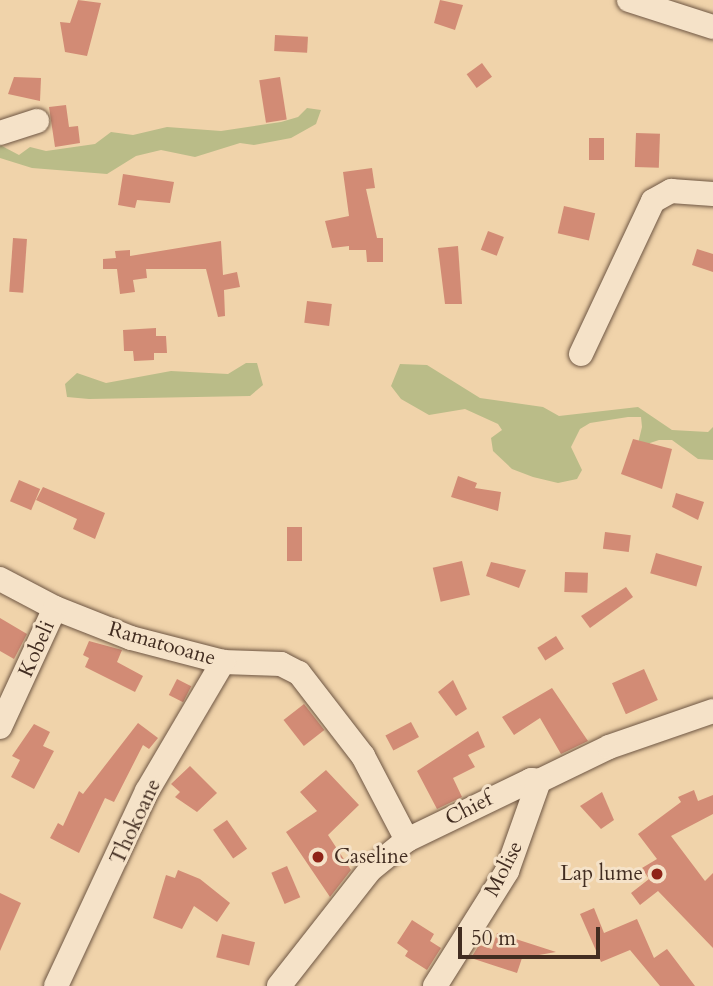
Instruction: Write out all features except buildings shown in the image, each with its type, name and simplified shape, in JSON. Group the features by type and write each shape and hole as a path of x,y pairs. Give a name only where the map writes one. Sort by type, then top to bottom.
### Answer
{"street":[{"path":"629,0 713,27"},
{"path":"0,133 37,121"},
{"path":"581,354 653,201 671,191 713,194"},
{"name":"Ramatooane","path":"0,579 55,608 131,638 223,662 281,664 299,673 363,756 407,841"},
{"name":"Kobeli","path":"0,727 55,608"},
{"name":"Thokoane","path":"56,986 147,791 223,662"},
{"name":"Chief","path":"279,986 370,870 407,841 504,792 539,781 609,747 713,711"},
{"name":"Molise","path":"435,986 507,871 539,781"}],"green space":[{"path":"307,108 321,110 316,124 291,138 254,145 240,143 195,157 161,150 136,156 107,174 32,168 0,158 0,145 19,155 30,147 46,151 95,144 111,132 133,135 167,127 221,131 281,122 298,117"},
{"path":"246,363 257,363 263,385 250,396 89,399 67,397 65,384 77,373 106,383 171,371 228,374"},
{"path":"400,364 427,365 480,398 543,407 559,416 638,407 672,430 708,432 713,427 713,460 698,459 672,440 659,440 650,443 646,461 634,460 642,427 641,417 628,417 590,423 580,429 571,447 582,470 577,479 558,483 533,477 512,469 493,451 491,438 502,430 498,424 465,409 429,415 401,399 391,386"}],"place":[{"name":"Caseline","path":"318,857"},
{"name":"Lap lume","path":"657,874"}]}
